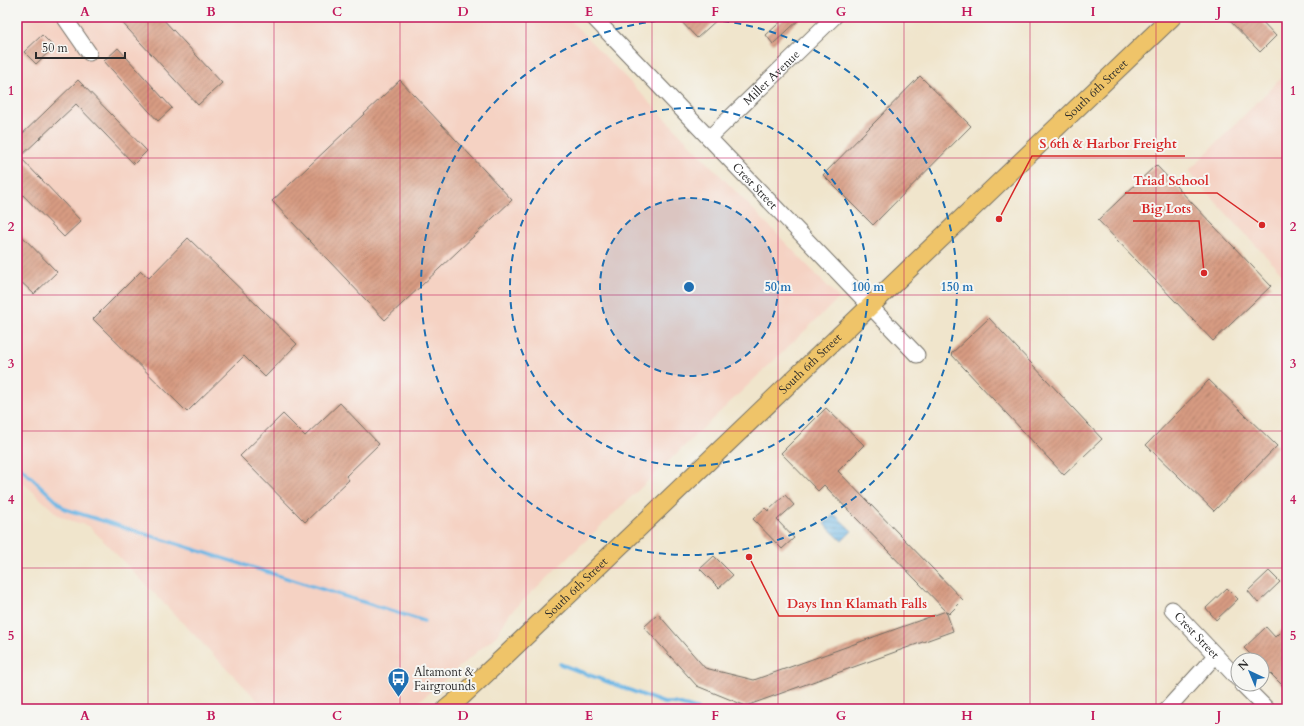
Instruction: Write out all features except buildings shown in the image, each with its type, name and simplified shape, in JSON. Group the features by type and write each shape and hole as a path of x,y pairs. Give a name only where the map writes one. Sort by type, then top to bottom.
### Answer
{"main road":[{"name":"South 6th Street","path":"446,709 511,650 1172,17"}],"street":[{"path":"64,17 89,53"},
{"name":"Crest Street","path":"593,17 917,355"},
{"name":"Miller Avenue","path":"709,138 834,17"},
{"name":"Crest Street","path":"1172,610 1230,672"},
{"path":"1167,709 1215,656"},
{"path":"1250,692 1267,709"}],"shaded area":[{"path":"17,17 567,17 839,298 510,613 497,635 410,709 266,709 89,526 58,515 17,477 17,452 19,450 17,448 17,136 28,125 17,114"},
{"path":"1287,72 1287,279 1188,172"}],"water":[{"path":"834,514 852,531 842,541 824,524"}],"waterway":[{"path":"17,464 65,509 424,621"},
{"path":"560,664 664,703 674,703 697,709"}],"place":[{"name":"S 6th & Harbor Freight","path":"999,219"},
{"name":"Triad School","path":"1262,225"},
{"name":"Big Lots","path":"1204,273"},
{"name":"Days Inn Klamath Falls","path":"749,557"},
{"name":"Altamont & Fairgrounds","path":"399,698"}]}
